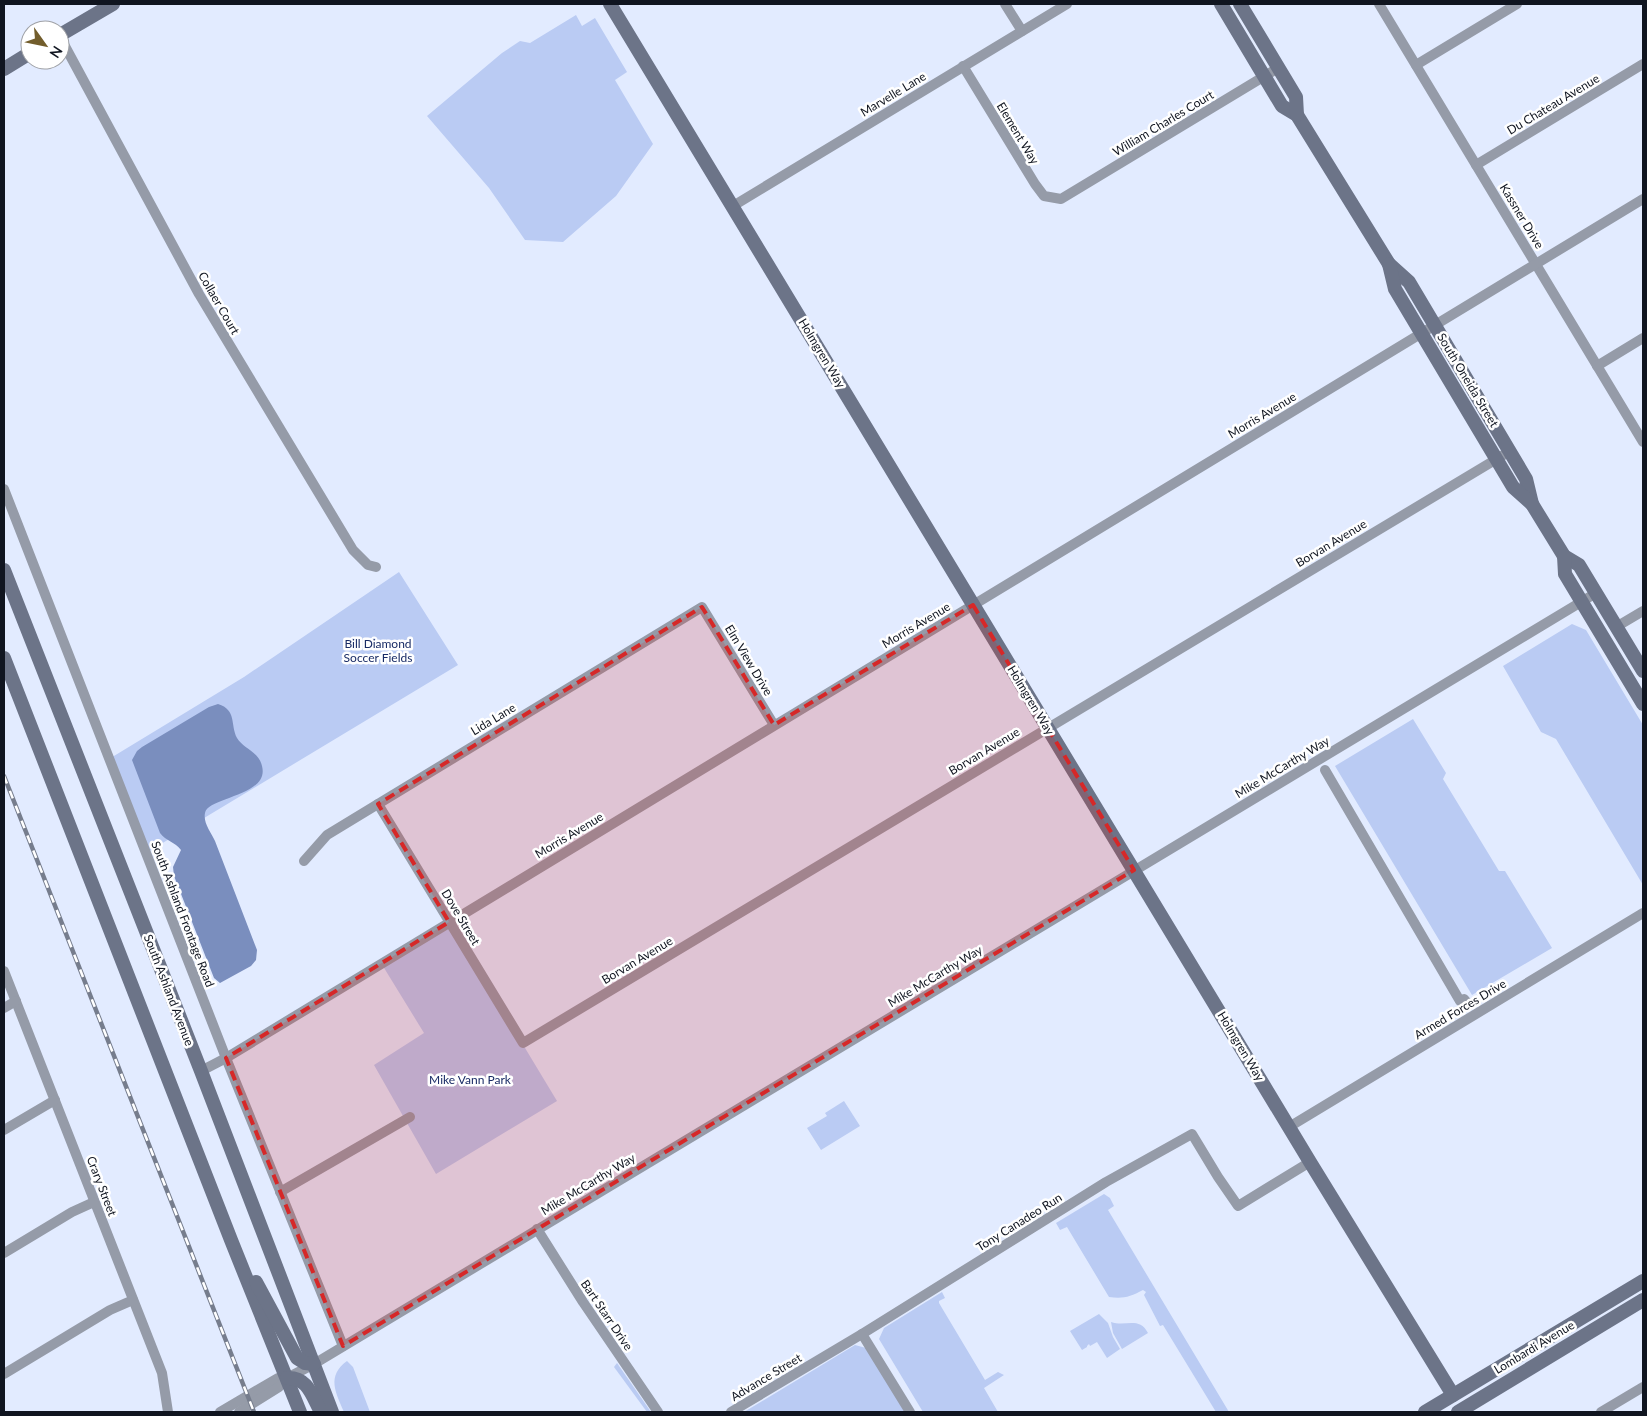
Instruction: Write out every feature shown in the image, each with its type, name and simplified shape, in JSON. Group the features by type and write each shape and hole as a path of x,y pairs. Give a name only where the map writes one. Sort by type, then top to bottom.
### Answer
{"street":[{"path":"70,30 113,4"},
{"name":"Holmgren Way","path":"610,4 1310,1162 1453,1395"},
{"path":"1005,4 1022,31"},
{"name":"Marvelle Lane","path":"733,206 1067,4"},
{"name":"South Oneida Street","path":"1221,4 1282,106 1297,115 1389,264 1396,289 1513,488 1532,504"},
{"name":"South Oneida Street","path":"1240,4 1296,97 1297,115"},
{"name":"Kassner Drive","path":"1378,4 1643,442"},
{"path":"1416,65 1517,4"},
{"name":"Collaer Court","path":"70,55 199,294 353,550 368,564 376,567"},
{"path":"4,69 20,59"},
{"name":"Du Chateau Avenue","path":"1476,165 1643,64"},
{"name":"Element Way","path":"963,66 1035,184 1044,196 1062,199"},
{"name":"William Charles Court","path":"1062,199 1278,68"},
{"name":"Morris Avenue","path":"201,1071 226,1058 1643,200"},
{"name":"South Oneida Street","path":"1389,264 1409,282 1526,479 1532,504 1564,556 1579,565 1643,671"},
{"path":"1597,366 1643,338"},
{"name":"Borvan Avenue","path":"523,1043 1510,451"},
{"name":"South Ashland Frontage Road","path":"4,489 226,1058 343,1346"},
{"name":"South Oneida Street","path":"1564,556 1565,574 1643,704"},
{"name":"South Ashland Avenue","path":"4,570 201,1071 332,1412"},
{"name":"Mike McCarthy Way","path":"287,1378 314,1364 1596,593"},
{"name":"Elm View Drive","path":"702,607 774,725"},
{"name":"Lida Lane","path":"304,861 327,835 702,607"},
{"path":"1616,627 1643,611"},
{"path":"4,658 300,1412"},
{"path":"1325,770 1460,1000 1464,1000 1469,1005"},
{"name":"Dove Street","path":"378,804 523,1043"},
{"name":"Armed Forces Drive","path":"1289,1127 1643,913"},
{"name":"Crary Street","path":"4,971 162,1373 168,1412"},
{"path":"4,1008 16,1001"},
{"path":"4,1130 54,1100"},
{"path":"280,1192 410,1118"},
{"name":"Tony Canadeo Run","path":"813,1363 1106,1182 1192,1134 1238,1206 1310,1162"},
{"path":"4,1253 72,1212 94,1202"},
{"name":"Bart Starr Drive","path":"537,1230 583,1302 658,1412"},
{"path":"231,1240 298,1358 306,1363 314,1364"},
{"name":"Lombardi Avenue","path":"1425,1412 1643,1281"},
{"path":"4,1374 110,1310 133,1300"},
{"name":"Lombardi Avenue","path":"1461,1411 1643,1300"},
{"path":"862,1334 910,1412"},
{"name":"Advance Street","path":"731,1412 813,1363"},
{"path":"220,1412 278,1378 301,1380 321,1412"},
{"path":"239,1412 279,1387 287,1378"},
{"path":"1601,1412 1643,1387"},
{"path":"1453,1395 1461,1411"}],"highlighted area":[{"path":"973,605 1134,870 343,1346 226,1058 449,922 378,804 702,607 774,725"}],"green space":[{"path":"576,15 582,26 595,18 627,72 615,80 653,144 616,196 563,242 525,240 489,188 427,116 502,53 520,41 530,43"},
{"name":"Bill Diamond Soccer Fields","path":"399,572 458,665 146,853 109,759 244,677"},
{"path":"1572,624 1586,630 1643,725 1643,885 1556,739 1541,732 1503,666"},
{"path":"1413,719 1446,773 1443,779 1499,871 1505,871 1552,948 1472,995 1335,766"},
{"name":"Mike Vann Park","path":"449,922 557,1101 436,1174 374,1065 424,1033 381,963"},
{"path":"844,1101 860,1126 821,1150 807,1128 827,1116 825,1113"},
{"path":"1104,1194 1110,1198 1114,1206 1108,1210 1229,1412 1216,1412 1163,1325 1160,1326 1144,1295 1146,1292 1143,1290 1126,1297 1109,1297 1067,1227 1060,1230 1056,1223"},
{"path":"942,1292 945,1298 939,1301 939,1303 985,1380 998,1372 1004,1375 984,1388 998,1412 923,1412 879,1339 884,1328"},
{"path":"1099,1314 1108,1323 1120,1349 1107,1358 1097,1342 1090,1346 1089,1344 1082,1350 1070,1331"},
{"path":"1111,1322 1136,1323 1141,1325 1148,1333 1122,1349 1113,1333"},
{"path":"855,1345 866,1348 905,1412 744,1412"},
{"path":"347,1361 353,1367 370,1412 344,1412 336,1391 335,1379 341,1367"},
{"path":"617,1363 651,1412 647,1412 614,1367"}],"shaded area":[{"path":"218,704 231,714 237,738 258,757 262,766 262,776 257,784 238,795 216,803 205,813 206,824 215,841 257,950 256,960 251,966 220,983 214,978 174,876 173,867 181,850 160,833 132,760 137,751 142,747 209,707"}],"railway":[{"path":"4,776 254,1412"}]}
